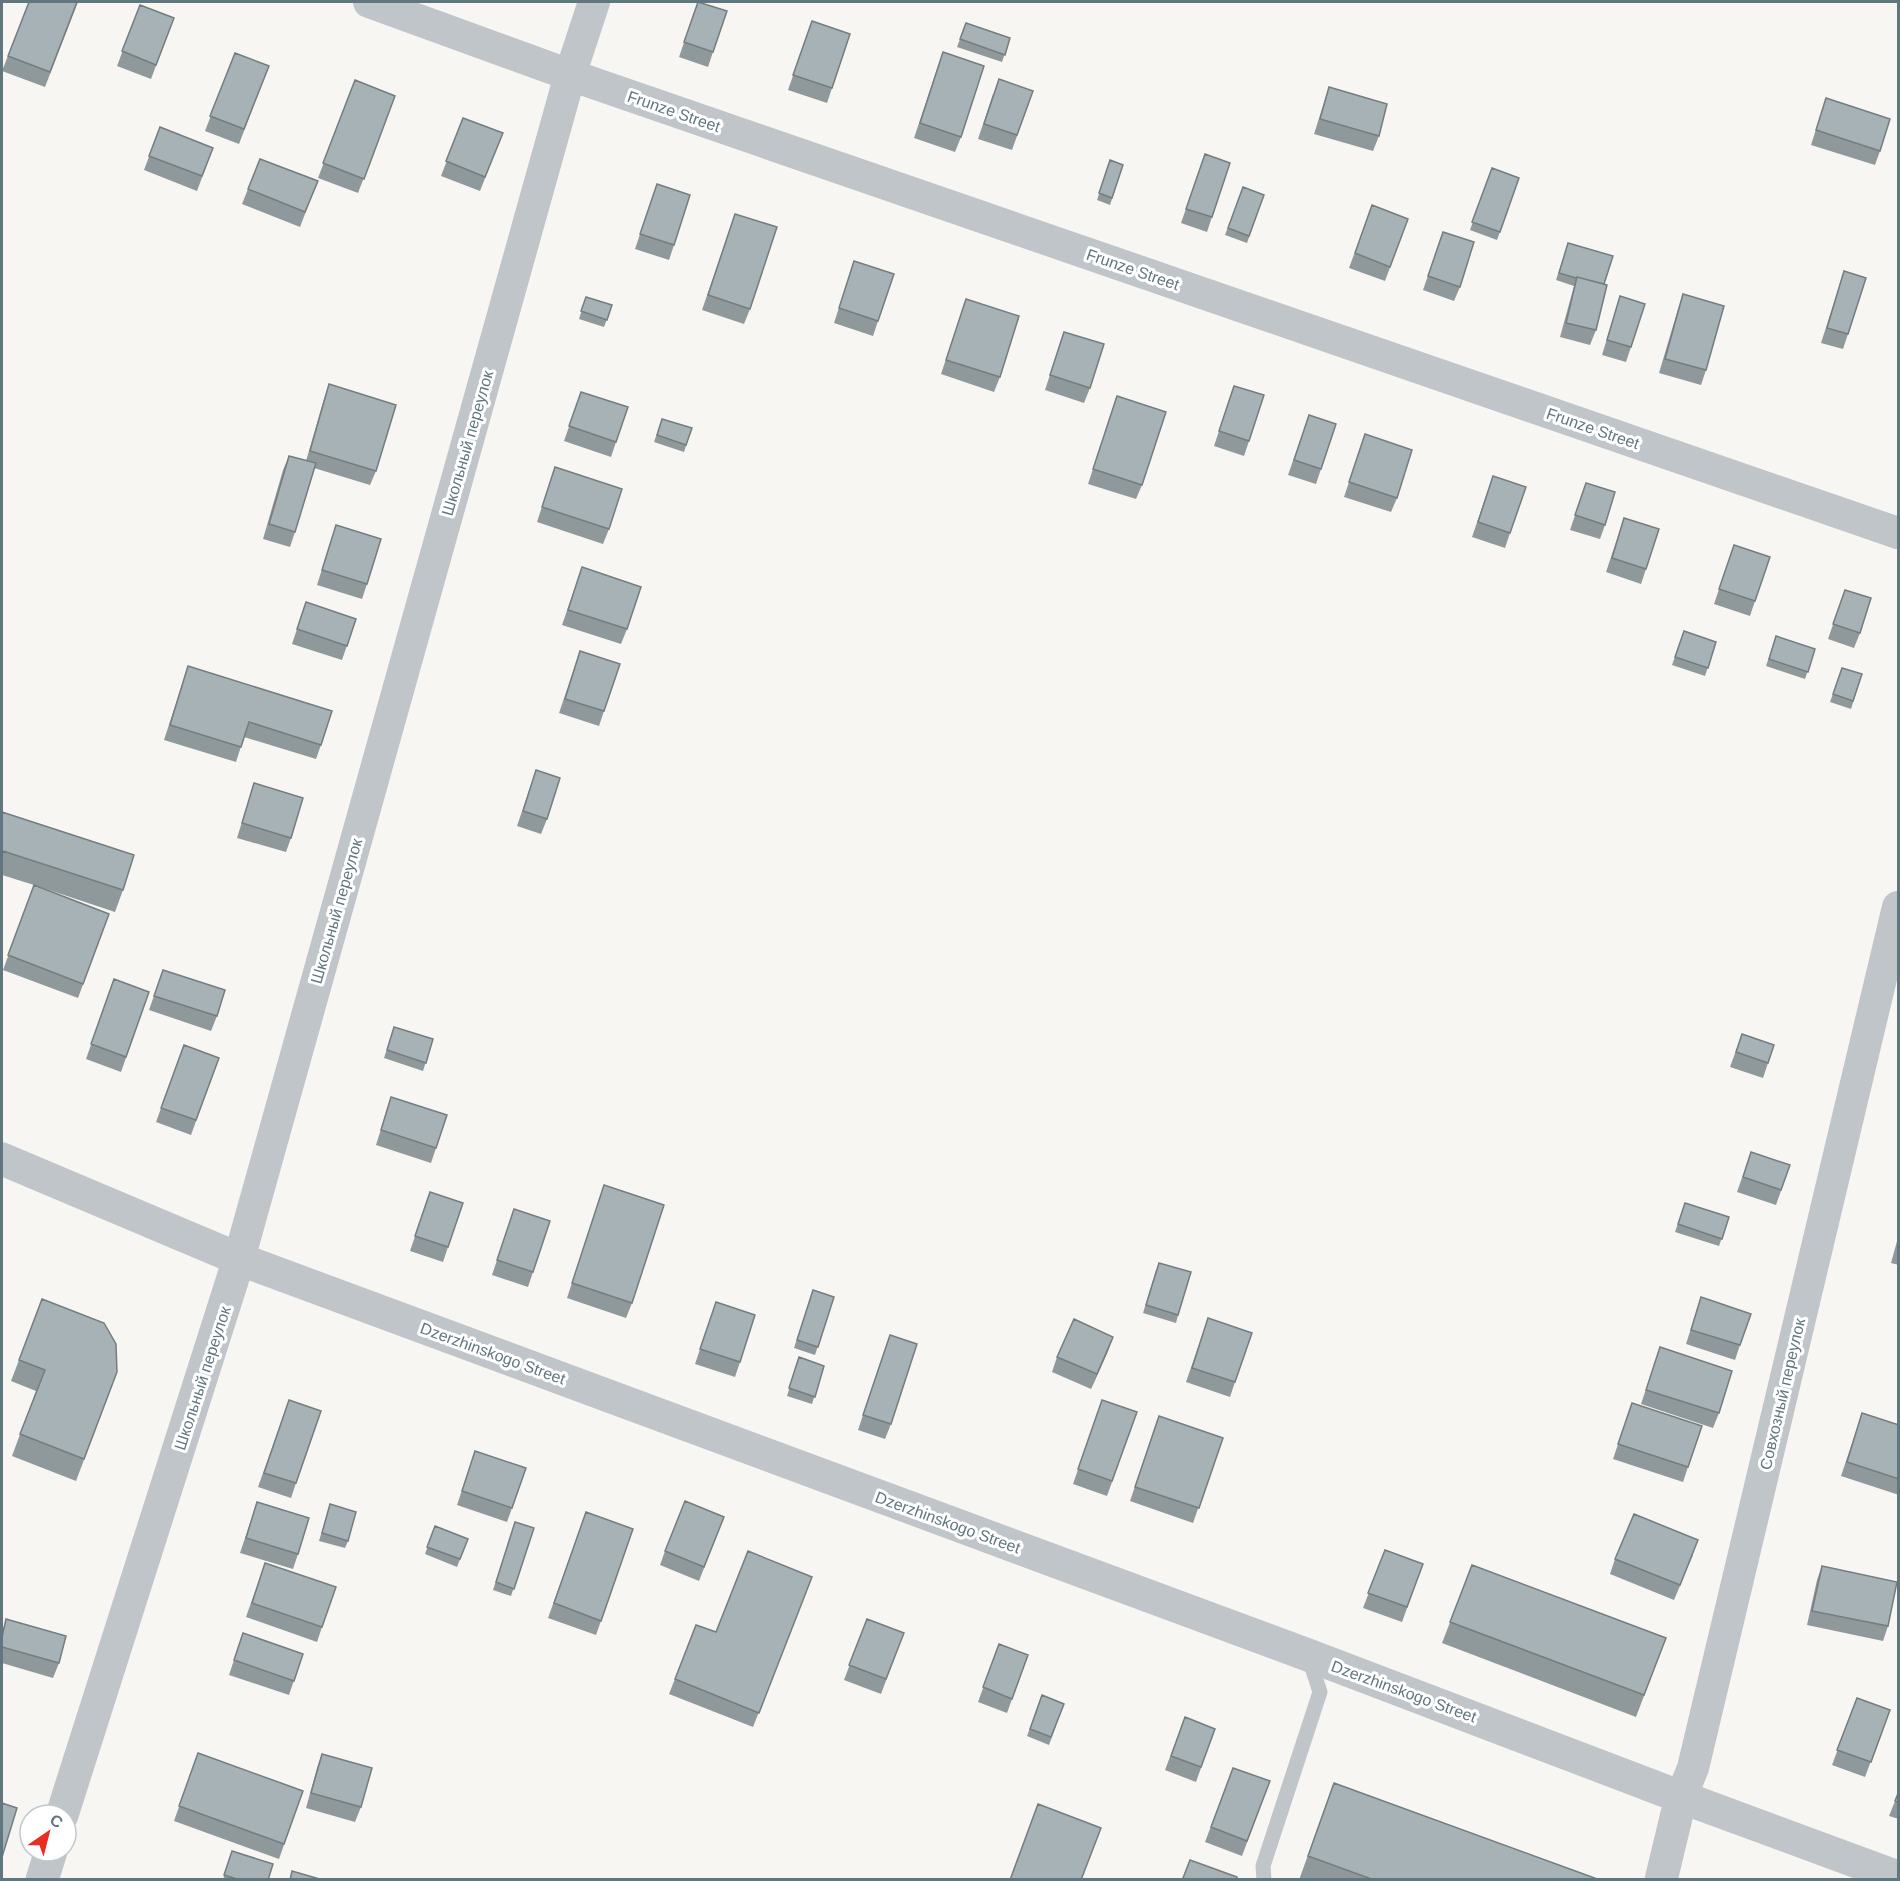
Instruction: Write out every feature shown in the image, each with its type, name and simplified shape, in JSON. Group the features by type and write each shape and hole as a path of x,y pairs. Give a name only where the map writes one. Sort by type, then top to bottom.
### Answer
{"street":[{"name":"Frunze Street","path":"369,2 570,75 1899,533"},
{"name":"Школьный переулок","path":"66,1803 239,1259 570,75 594,2"},
{"name":"Совхозный переулок","path":"1661,1880 1681,1797 1696,1756 1899,907"},
{"name":"Dzerzhinskogo Street","path":"2,1158 239,1259 1308,1655 1899,1877"},
{"path":"42,1880 47,1863"}],"lane":[{"path":"1264,1880 1263,1866 1320,1692 1308,1655"}],"building":[{"path":"29,2 77,2 50,72 8,56"},
{"path":"698,2 727,11 713,52 684,42"},
{"path":"140,5 174,18 156,65 122,51"},
{"path":"812,21 850,34 832,88 793,75"},
{"path":"966,23 1010,38 1005,55 960,39"},
{"path":"943,52 984,66 961,137 920,123"},
{"path":"235,53 269,66 244,129 210,116"},
{"path":"999,79 1033,91 1017,135 984,124"},
{"path":"355,80 395,96 364,179 323,163"},
{"path":"1329,87 1387,104 1379,136 1320,119"},
{"path":"1826,98 1890,119 1880,151 1816,130"},
{"path":"463,118 503,133 485,177 446,161"},
{"path":"160,127 213,148 202,176 149,156"},
{"path":"1205,154 1230,163 1212,217 1186,209"},
{"path":"260,159 318,181 305,212 248,189"},
{"path":"1110,160 1123,165 1112,198 1099,193"},
{"path":"1492,168 1519,178 1500,232 1472,222"},
{"path":"657,184 690,195 674,245 640,234"},
{"path":"1243,187 1264,195 1249,236 1228,228"},
{"path":"1372,205 1408,219 1390,267 1355,253"},
{"path":"735,214 777,227 750,309 708,295"},
{"path":"1443,232 1474,242 1460,287 1428,276"},
{"path":"1568,243 1613,256 1604,284 1559,273"},
{"path":"854,261 894,274 878,321 839,308"},
{"path":"1844,271 1866,278 1848,334 1827,328"},
{"path":"1577,277 1607,285 1596,330 1566,323"},
{"path":"1683,294 1724,306 1706,370 1665,359"},
{"path":"1620,296 1645,304 1631,347 1607,340"},
{"path":"586,297 612,305 607,320 581,311"},
{"path":"966,299 1019,316 1000,377 946,360"},
{"path":"1064,332 1104,344 1090,388 1050,375"},
{"path":"329,384 396,405 376,471 310,451"},
{"path":"1234,386 1264,395 1249,441 1219,431"},
{"path":"581,392 628,407 616,442 569,426"},
{"path":"1117,396 1166,412 1142,485 1093,469"},
{"path":"1309,415 1336,424 1321,469 1294,460"},
{"path":"662,419 692,428 686,445 657,435"},
{"path":"1365,434 1412,450 1397,498 1349,482"},
{"path":"289,456 316,463 295,532 269,524"},
{"path":"555,467 622,489 609,529 542,507"},
{"path":"1493,476 1526,487 1510,533 1478,522"},
{"path":"1586,483 1615,492 1605,525 1575,515"},
{"path":"1624,518 1659,529 1646,569 1612,558"},
{"path":"336,525 381,539 367,584 322,570"},
{"path":"1734,545 1770,557 1755,601 1719,589"},
{"path":"582,567 641,587 627,629 568,610"},
{"path":"1845,590 1871,598 1860,633 1833,624"},
{"path":"306,602 356,619 347,646 297,629"},
{"path":"1684,631 1716,642 1708,668 1675,657"},
{"path":"1776,636 1815,649 1808,672 1769,659"},
{"path":"580,651 620,664 604,711 565,699"},
{"path":"188,666 332,711 321,745 249,722 241,747 170,725"},
{"path":"1842,668 1862,674 1853,701 1833,694"},
{"path":"536,770 560,778 547,819 523,811"},
{"path":"254,783 303,798 291,838 242,823"},
{"path":"2,812 134,855 123,890 3,851 2,857"},
{"path":"34,885 109,914 83,984 8,955"},
{"path":"163,970 225,990 217,1016 154,996"},
{"path":"114,979 149,992 126,1057 91,1044"},
{"path":"394,1027 433,1039 426,1063 387,1050"},
{"path":"1742,1034 1774,1045 1768,1063 1736,1052"},
{"path":"184,1045 219,1058 196,1120 161,1108"},
{"path":"391,1097 447,1115 436,1148 381,1130"},
{"path":"1751,1152 1790,1165 1781,1190 1743,1177"},
{"path":"604,1185 664,1205 632,1303 572,1283"},
{"path":"430,1192 463,1203 448,1247 415,1236"},
{"path":"1685,1203 1729,1217 1722,1239 1678,1224"},
{"path":"514,1209 550,1221 533,1272 497,1260"},
{"path":"1159,1263 1191,1272 1178,1315 1146,1305"},
{"path":"813,1290 834,1297 818,1347 797,1340"},
{"path":"1701,1297 1751,1314 1740,1345 1691,1330"},
{"path":"42,1299 104,1323 116,1344 117,1372 84,1459 20,1434 45,1370 19,1360"},
{"path":"716,1302 755,1315 740,1362 700,1349"},
{"path":"1208,1318 1252,1333 1235,1382 1192,1368"},
{"path":"1074,1319 1113,1337 1097,1374 1057,1357"},
{"path":"890,1335 917,1344 891,1424 863,1415"},
{"path":"1660,1347 1732,1371 1719,1413 1646,1390"},
{"path":"799,1357 824,1366 815,1397 789,1388"},
{"path":"289,1400 321,1411 296,1483 264,1473"},
{"path":"1102,1400 1137,1412 1112,1481 1078,1469"},
{"path":"1632,1403 1702,1426 1688,1467 1618,1444"},
{"path":"1862,1413 1899,1425 1899,1479 1847,1462"},
{"path":"1159,1416 1223,1438 1199,1508 1135,1487"},
{"path":"475,1451 526,1468 512,1508 462,1491"},
{"path":"685,1501 724,1517 704,1567 665,1551"},
{"path":"257,1502 309,1518 298,1554 246,1538"},
{"path":"330,1504 356,1512 348,1541 322,1533"},
{"path":"586,1512 633,1529 601,1621 554,1603"},
{"path":"1634,1514 1698,1540 1680,1585 1615,1559"},
{"path":"515,1522 534,1528 514,1589 496,1582"},
{"path":"435,1526 468,1539 460,1559 427,1547"},
{"path":"1385,1550 1423,1564 1407,1607 1368,1593"},
{"path":"748,1551 812,1577 759,1713 675,1679 696,1625 716,1632"},
{"path":"265,1563 336,1587 322,1627 252,1603"},
{"path":"1472,1565 1666,1638 1644,1695 1450,1622"},
{"path":"1822,1566 1897,1582 1888,1626 1812,1611"},
{"path":"6,1619 66,1636 59,1663 2,1647"},
{"path":"867,1619 904,1633 886,1679 849,1665"},
{"path":"243,1633 303,1654 294,1681 234,1660"},
{"path":"999,1644 1028,1655 1012,1699 983,1687"},
{"path":"1042,1695 1064,1704 1051,1737 1030,1729"},
{"path":"1857,1698 1890,1710 1871,1762 1837,1750"},
{"path":"1185,1717 1215,1729 1201,1767 1171,1756"},
{"path":"198,1753 303,1791 284,1844 179,1806"},
{"path":"322,1754 372,1768 361,1807 311,1793"},
{"path":"1233,1768 1270,1781 1247,1841 1211,1827"},
{"path":"1334,1783 1600,1880 1374,1880 1308,1856"},
{"path":"1899,1791 1899,1803 1895,1801"},
{"path":"2,1803 17,1808 2,1857"},
{"path":"1038,1804 1101,1828 1081,1880 1010,1880"},
{"path":"232,1851 273,1864 268,1880 240,1880 224,1875"},
{"path":"1190,1860 1237,1877 1236,1880 1183,1878"},
{"path":"292,1871 323,1880 290,1880"}]}
